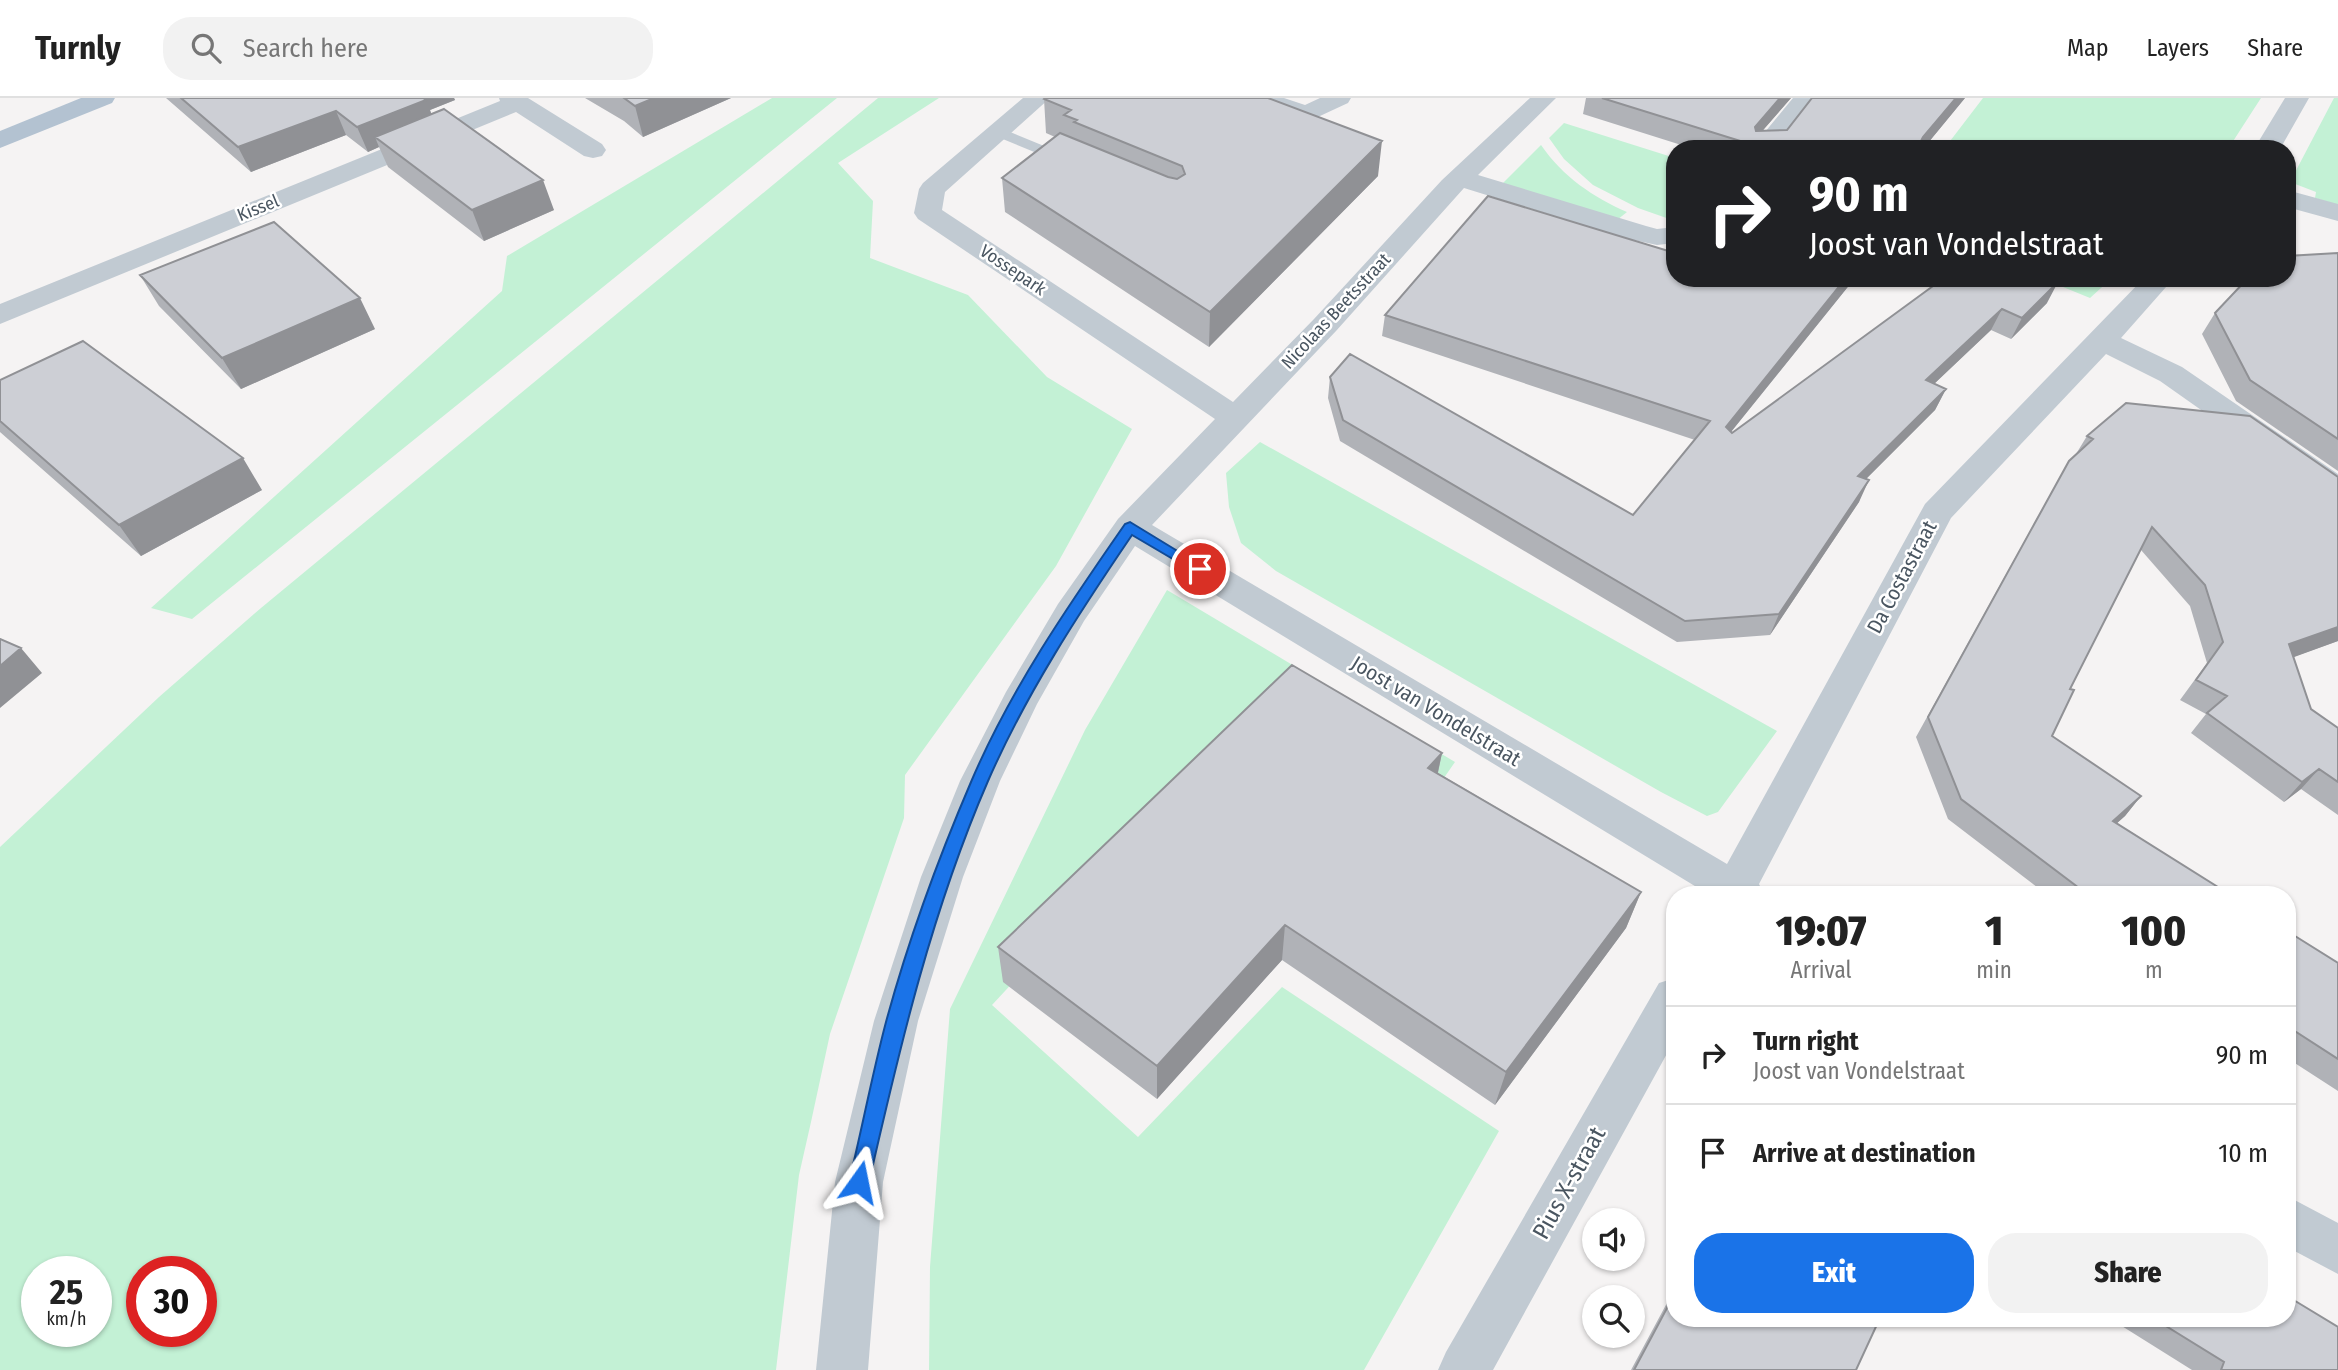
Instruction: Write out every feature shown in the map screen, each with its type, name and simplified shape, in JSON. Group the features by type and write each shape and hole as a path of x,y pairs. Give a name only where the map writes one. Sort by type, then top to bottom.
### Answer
{"main road":[{"path":"0,117 47,98"},
{"path":"0,139 103,98"}],"street":[{"name":"Vossepark","path":"1038,98 932,188 928,213 1235,418"},
{"path":"1260,98 1307,114 1339,98"},
{"name":"Nicolaas Beetsstraat","path":"842,1370 859,1182 896,1021 942,877 979,781 1019,702 1071,613 1130,527 1325,325 1459,178 1544,98"},
{"path":"1771,140 1807,98"},
{"path":"2272,140 2297,98"},
{"name":"Kissel","path":"0,315 514,100 593,150"},
{"path":"1459,178 1639,233 1666,236"},
{"path":"2296,201 2338,213"},
{"name":"Da Costastraat","path":"1741,886 1937,512 2152,287"},
{"path":"2102,341 2171,374 2338,490"},
{"name":"Joost van Vondelstraat","path":"1130,527 1725,886"},
{"name":"Pius X-straat","path":"1464,1370 1666,1012"},
{"path":"2296,1225 2338,1250"}],"lane":[{"path":"998,132 1086,169"}],"green space":[{"path":"772,98 837,98 192,619 151,608 502,291 507,256"},
{"path":"878,98 939,98 838,163 873,201 870,258 968,295 1047,377 1132,429 1056,566 905,775 904,818 830,1034 799,1175 776,1370 0,1370 0,847 159,697 261,608"},
{"path":"1983,98 2261,98 2234,140 1951,140"},
{"path":"2334,98 2338,98 2338,205 2315,198 2316,192 2296,184 2296,171"},
{"path":"1564,123 1666,155 1666,218 1638,208 1593,185 1564,159 1549,138"},
{"path":"1541,145 1559,167 1580,185 1627,212 1617,220 1500,186"},
{"path":"2063,287 2102,287 2090,298"},
{"path":"1260,442 1777,731 1718,812 1707,816 1661,792 1276,571 1241,543 1229,507 1226,473"},
{"path":"1167,590 1455,762 1439,785 1273,703 992,1005 1138,1137 1282,987 1499,1131 1364,1370 929,1370 930,1267 950,1009 1085,730"}],"building":[{"path":"181,98 426,100 357,127 336,111 238,147"},
{"path":"624,98 654,98 635,106"},
{"path":"1045,98 1268,98 1382,141 1210,312 1002,178 1060,133 1168,177 1177,179 1185,174 1182,166 1074,122 1077,120 1064,115 1071,110"},
{"path":"1602,98 1780,98 1755,127 1756,131 1787,130 1812,98 1956,98 1922,140 1737,140"},
{"path":"444,109 543,180 472,210 375,137"},
{"path":"1488,196 1666,250 1666,287 1839,287 1726,427 1732,433 1932,287 2053,287 2022,318 2002,309 1926,380 1946,389 1858,476 1869,480 1779,614 1685,621 1343,420 1330,377 1350,354 1633,515 1710,421 1385,315"},
{"path":"274,222 360,298 222,358 140,275"},
{"path":"2338,253 2338,439 2250,380 2215,313 2240,287 2296,287 2296,255"},
{"path":"83,341 243,458 119,525 0,421 0,380"},
{"path":"2126,403 2250,416 2338,477 2338,627 2289,644 2311,709 2338,728 2338,782 2319,769 2302,782 2207,713 2227,696 2196,680 2223,642 2205,585 2152,527 2070,689 2074,690 2052,736 2141,796 2113,821 2216,886 2076,886 1961,799 1928,717 2069,461 2093,439 2087,436"},
{"path":"0,639 21,648 0,666"},
{"path":"1292,665 1442,753 1428,768 1641,892 1506,1072 1285,925 1157,1066 998,947"},
{"path":"2296,937 2338,963 2338,1059 2296,1032"},
{"path":"2296,1301 2338,1327 2338,1370 2221,1370 2224,1362 2168,1327 2296,1327"},
{"path":"1666,1310 1666,1327 1876,1327 1856,1370 1634,1370"}],"route":[{"path":"859,1182 896,1021 942,877 979,781 1019,702 1071,613 1130,527 1200,569"}]}
